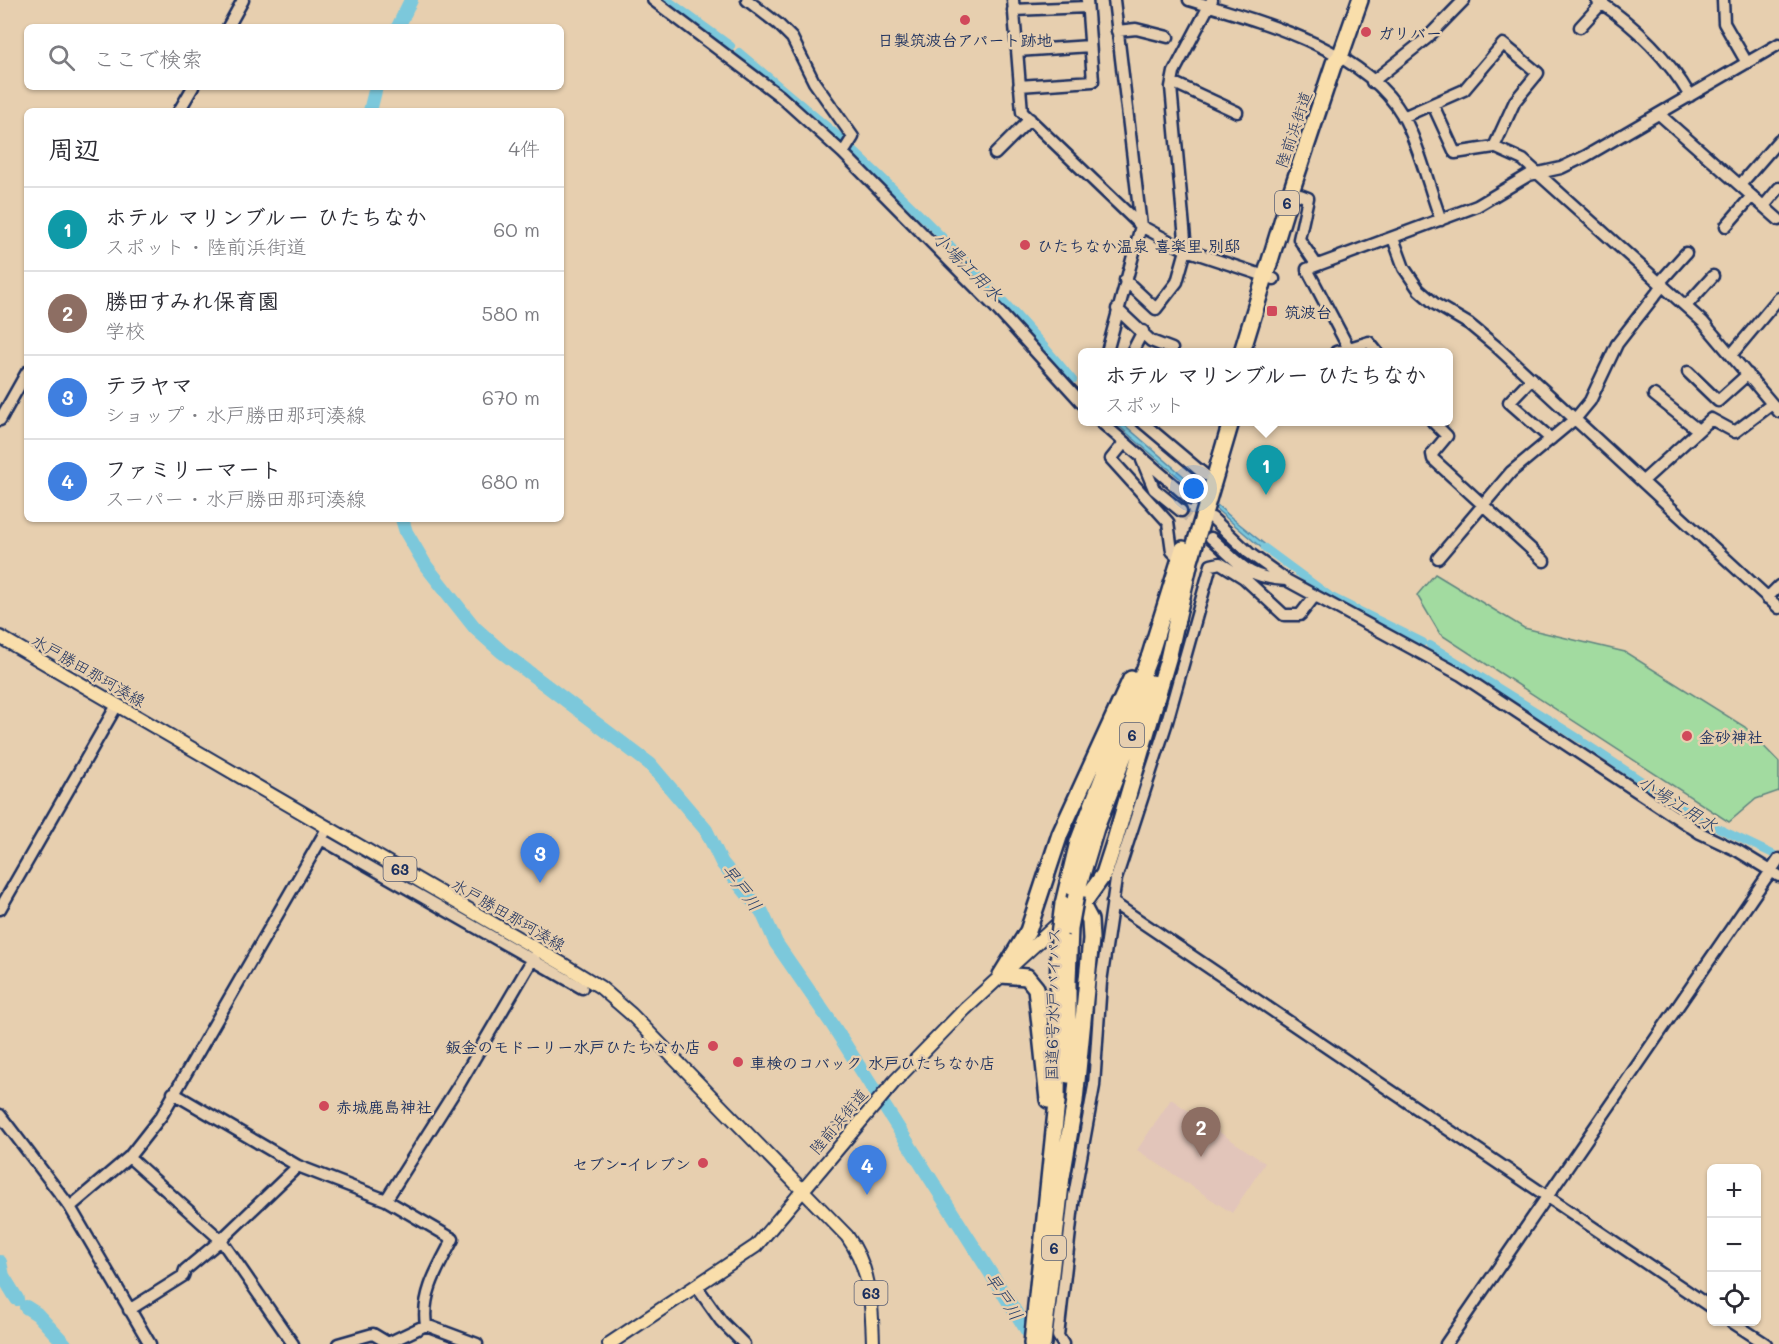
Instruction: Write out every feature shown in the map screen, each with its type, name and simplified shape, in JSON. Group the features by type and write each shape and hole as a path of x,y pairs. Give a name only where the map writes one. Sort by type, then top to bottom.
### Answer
{"highway":[{"name":"陸前浜街道","path":"1253,348 1269,277 1331,71 1340,57 1360,0"},
{"name":"陸前浜街道","path":"1243,348 1300,195 1342,66 1340,57"},
{"name":"6","path":"1172,585 1220,426"},
{"name":"6","path":"1187,574 1230,426"},
{"path":"1056,1171 1075,1101 1091,939 1090,920 1079,900 1110,876 1168,659 1187,574"},
{"name":"国道6号水戸バイパス","path":"1065,931 1079,900 1096,828 1150,687 1187,574"},
{"path":"1056,1171 1036,988 1027,977 1001,975 1028,931 1064,826 1172,585"},
{"name":"国道6号水戸バイパス","path":"1043,1344 1041,1313 1056,1171 1068,1099 1068,981 1063,904 1082,833 1150,655 1172,585"},
{"name":"国道6号水戸バイパス","path":"1032,1344 1041,1313"}],"main road":[{"name":"水戸勝田那珂湊線","path":"0,637 328,827 535,955 600,987 631,1014 847,1236 860,1256 870,1288 873,1344"},
{"name":"陸前浜街道","path":"609,1344 756,1246 892,1084 1079,900"}],"street":[{"path":"230,24 243,0"},
{"path":"653,0 780,96 843,153 1078,394"},
{"path":"747,0 792,38 814,82 853,137 843,153"},
{"path":"1108,348 1141,226 1114,0"},
{"path":"1189,0 1210,3 1276,26 1340,57 1372,82 1403,117 1441,220"},
{"path":"1372,82 1427,38 1464,0"},
{"path":"1723,0 1724,23 1747,63"},
{"path":"1580,27 1599,2 1663,57 1690,96"},
{"path":"1020,91 1093,81 1087,3 1013,5 1020,91 1022,112 1141,226 1186,250 1269,277"},
{"path":"1125,280 1156,309 1177,282 1186,250 1172,82 1177,65 1210,3"},
{"path":"1118,31 1136,29 1168,37"},
{"path":"1403,117 1464,90 1503,44 1538,74 1515,101 1494,147"},
{"path":"1017,51 1090,46"},
{"path":"1374,348 1370,342 1348,347 1307,269 1477,206 1512,183 1537,172 1561,168 1778,46"},
{"path":"1172,82 1237,112"},
{"path":"181,108 191,90"},
{"path":"1433,105 1455,153 1494,147 1523,160 1686,306 1732,354 1776,408 1735,432 1711,419 1643,481"},
{"path":"1659,114 1779,220"},
{"path":"995,154 1030,119"},
{"path":"1740,185 1779,140"},
{"path":"1764,206 1779,188"},
{"path":"1300,195 1308,198 1299,239 1316,264"},
{"path":"1726,226 1752,196"},
{"path":"1393,238 1404,268 1419,290 1435,304 1469,324 1532,378 1779,608"},
{"path":"1438,558 1511,472 1576,418 1590,401 1617,344 1686,253"},
{"path":"1686,306 1713,276"},
{"path":"1732,354 1779,298"},
{"path":"1118,309 1143,331 1151,342 1169,348"},
{"path":"1134,348 1138,336 1143,331"},
{"path":"1688,372 1718,401 1749,374"},
{"path":"0,420 24,377"},
{"path":"1532,378 1509,402 1551,439"},
{"path":"1654,395 1698,430"},
{"path":"1105,426 1190,500"},
{"path":"1150,426 1205,474"},
{"path":"1437,426 1447,436 1432,454 1433,459 1481,506 1544,561"},
{"path":"1124,443 1112,459 1168,522 1172,551 1180,559"},
{"path":"1141,457 1150,483 1181,511"},
{"path":"1212,518 1249,553 1286,580 1461,675 1700,833 1774,873"},
{"path":"1211,537 1248,571 1260,578 1286,580"},
{"path":"1063,1344 1058,1336 1074,1196 1094,1086 1101,982 1112,902 1110,876 1166,725 1211,565 1220,563 1244,578 1284,615 1300,615 1314,597"},
{"path":"1767,598 1779,586"},
{"path":"0,909 117,705"},
{"path":"70,1207 129,1157 150,1132 328,827"},
{"path":"321,838 535,955 582,988"},
{"path":"1446,1344 1774,873 1779,859"},
{"path":"1112,902 1707,1305"},
{"path":"1090,920 1109,921"},
{"path":"386,1200 460,1083 535,955"},
{"path":"173,1093 298,1166 386,1200 453,1239 437,1270 426,1299 426,1325"},
{"path":"0,1115 70,1207 150,1344"},
{"path":"129,1157 222,1240 293,1344"},
{"path":"129,1310 183,1276 185,1270 222,1240 298,1166"},
{"path":"697,1287 721,1321 744,1344"},
{"path":"338,1344 373,1334 388,1343 426,1325 477,1344"},
{"path":"1738,1326 1766,1344"}],"shaded area":[{"path":"1171,1099 1265,1163 1232,1213 1137,1150"}],"green space":[{"path":"1435,574 1524,628 1625,652 1745,727 1779,762 1779,791 1756,799 1729,822 1440,634 1417,595"}],"water":[{"path":"1119,426 1126,426 1274,552 1271,556"}],"waterway":[{"name":"早戸川","path":"399,24 411,0"},
{"name":"小場江用水","path":"668,0 731,46"},
{"name":"小場江用水","path":"739,52 847,143"},
{"name":"早戸川","path":"371,108 375,90"},
{"name":"小場江用水","path":"851,148 966,261 1021,319 1073,380"},
{"name":"早戸川","path":"403,522 406,532 426,566 475,628 502,652 650,764 706,830 722,863 762,912 776,943 832,1024 1035,1343"},
{"name":"小場江用水","path":"1265,548 1330,596 1352,607"},
{"name":"小場江用水","path":"1358,610 1423,642"},
{"name":"小場江用水","path":"1430,645 1580,739"},
{"name":"小場江用水","path":"1585,743 1699,819 1775,855"},
{"path":"0,1262 3,1276 17,1299"},
{"path":"26,1307 37,1314 65,1344"}],"tunnel":[{"path":"1181,511 1211,538"}],"place":[{"name":"日製筑波台アパート跡地","path":"965,20"},
{"name":"ガリバー","path":"1366,32"},
{"name":"ひたちなか温泉 喜楽里 別邸","path":"1025,245"},
{"name":"筑波台","path":"1272,311"},
{"name":"ホテル マリンブルー ひたちなか","path":"1266,495"},
{"name":"金砂神社","path":"1687,736"},
{"name":"テラヤマ","path":"540,883"},
{"name":"鈑金のモドーリー水戸ひたちなか店","path":"713,1046"},
{"name":"車検のコバック 水戸ひたちなか店","path":"738,1062"},
{"name":"赤城鹿島神社","path":"324,1106"},
{"name":"勝田すみれ保育園","path":"1201,1157"},
{"name":"セブン-イレブン","path":"703,1163"},
{"name":"ファミリーマート","path":"867,1195"}]}
